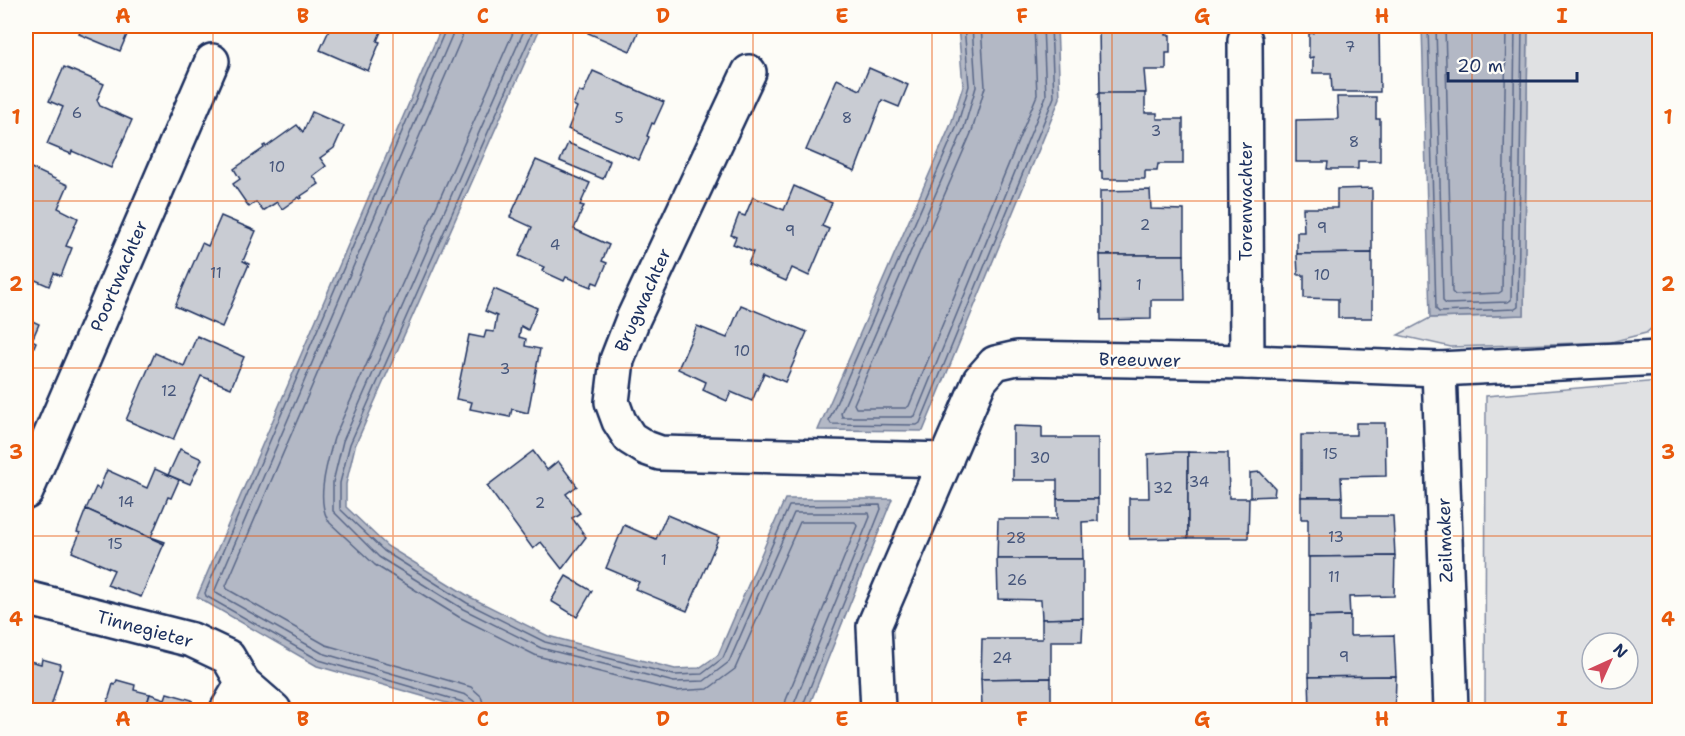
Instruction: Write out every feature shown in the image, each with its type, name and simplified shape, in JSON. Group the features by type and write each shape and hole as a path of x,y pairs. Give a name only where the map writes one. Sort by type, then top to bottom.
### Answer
{"street":[{"name":"Torenwachter","path":"1245,40 1247,362"},
{"name":"Poortwachter","path":"26,492 212,61"},
{"name":"Brugwachter","path":"749,72 633,318 617,360 612,402 620,421 630,438 660,453 946,460"},
{"name":"Breeuwer","path":"878,711 874,626 980,380 995,363 1017,358 1247,362 1439,369 1659,358"},
{"name":"Zeilmaker","path":"1439,369 1451,711"},
{"name":"Tinnegieter","path":"26,598 192,640 228,657 235,697 274,711"}],"shaded area":[{"path":"1528,26 1659,26 1659,322 1646,333 1611,342 1451,347 1398,335 1430,318 1524,315"},
{"path":"1659,381 1659,710 1485,710 1486,396"}],"water":[{"path":"442,26 541,26 355,446 346,484 346,507 387,546 470,597 548,636 675,669 699,668 718,655 785,499 892,499 809,706 805,710 471,710 317,666 197,597"},
{"path":"958,26 1057,26 1060,98 923,431 818,430 951,124 963,86"},
{"path":"1422,26 1528,26 1524,315 1430,318"}],"building":[{"path":"83,26 138,26 135,32 129,30 120,51 79,34"},
{"path":"331,26 395,26 392,31 383,27 377,41 380,42 368,71 320,50"},
{"path":"592,26 641,26 630,51 588,33"},
{"path":"1099,26 1166,26 1166,35 1170,35 1170,53 1166,53 1166,70 1144,70 1146,93 1098,94 1100,92"},
{"path":"1313,26 1379,26 1380,92 1332,92 1331,73 1313,73 1313,57 1309,58 1309,33 1313,33"},
{"path":"64,67 104,84 97,100 100,106 132,120 111,168 72,151 71,154 47,144 63,107 49,101"},
{"path":"869,68 908,85 899,107 882,100 855,171 806,150 837,79 860,90"},
{"path":"593,71 664,102 654,124 652,123 647,136 649,137 639,160 568,129 577,107 573,105 579,91 583,93"},
{"path":"1099,93 1145,93 1145,113 1157,113 1157,119 1183,119 1183,164 1158,164 1157,171 1145,171 1145,179 1102,179"},
{"path":"1337,97 1376,97 1376,119 1380,119 1380,161 1358,161 1358,169 1327,169 1328,162 1296,162 1296,120 1338,119"},
{"path":"312,112 344,126 334,148 320,158 326,166 313,176 319,184 301,196 302,198 299,197 282,209 277,202 263,211 256,202 249,207 233,184 240,179 234,169 264,148 263,146 266,147 297,125 303,132"},
{"path":"568,143 610,161 603,179 560,161"},
{"path":"536,160 590,183 580,205 584,206 574,229 609,245 602,261 607,263 598,284 593,282 591,287 566,277 564,281 542,271 544,267 519,256 532,227 510,217"},
{"path":"29,167 68,185 58,208 78,218 66,246 72,248 61,276 54,273 49,286 26,276 26,213 31,199 26,197 26,175"},
{"path":"794,186 832,203 822,226 829,229 809,276 792,268 786,281 748,264 753,252 733,244 736,237 731,235 739,214 745,216 753,197 784,210"},
{"path":"1372,188 1372,253 1297,254 1297,232 1304,232 1303,208 1337,208 1337,189"},
{"path":"1150,190 1151,209 1184,210 1184,255 1100,255 1100,191"},
{"path":"221,216 256,231 243,261 249,264 222,327 175,306 202,243 208,246"},
{"path":"1372,253 1372,318 1338,318 1338,299 1304,298 1304,275 1298,275 1297,254"},
{"path":"1100,255 1184,255 1185,300 1151,300 1151,319 1101,320"},
{"path":"494,289 537,308 528,330 521,326 519,337 526,339 525,346 540,349 528,413 512,409 510,417 470,409 472,402 456,399 469,335 484,338 486,331 494,332 497,316 485,311"},
{"path":"741,305 807,332 785,382 764,373 752,401 731,392 727,401 703,390 706,382 678,369 697,326 727,338"},
{"path":"26,318 39,324 32,340 36,342 26,365"},
{"path":"197,336 244,357 231,388 201,376 173,440 126,420 155,353 184,366"},
{"path":"1356,423 1385,423 1386,476 1341,477 1342,497 1301,497 1301,435 1356,435"},
{"path":"1013,426 1042,427 1042,438 1098,438 1098,499 1057,499 1057,480 1013,480"},
{"path":"180,449 202,459 190,484 168,475"},
{"path":"533,451 547,470 558,461 577,486 566,494 580,513 572,518 586,537 562,569 541,542 533,549 487,486"},
{"path":"1188,452 1188,538 1129,539 1129,498 1149,498 1148,454"},
{"path":"1188,452 1228,453 1229,498 1249,498 1248,538 1188,538"},
{"path":"155,469 179,480 171,498 168,497 151,537 165,542 164,544 86,509 96,487 99,489 107,470 147,488"},
{"path":"1260,472 1275,488 1274,496 1250,497 1250,473"},
{"path":"1301,497 1342,497 1342,516 1393,516 1395,556 1308,557 1308,519 1301,519"},
{"path":"1057,499 1098,499 1098,521 1082,522 1083,559 997,559 998,519 1057,519"},
{"path":"86,509 164,544 141,597 107,585 114,570 72,552"},
{"path":"667,515 719,537 687,611 635,589 639,582 606,568 624,525 656,539"},
{"path":"1395,556 1394,596 1349,597 1350,616 1309,617 1309,557"},
{"path":"997,559 1083,559 1083,618 1042,619 1041,600 998,599"},
{"path":"566,576 592,591 577,617 551,601"},
{"path":"1350,616 1350,636 1394,635 1396,676 1309,677 1309,617"},
{"path":"1083,618 1082,641 1051,641 1051,678 981,679 982,639 1042,639 1042,619"},
{"path":"42,659 60,664 59,669 62,670 50,710 26,710 26,660 41,664"},
{"path":"1396,676 1395,710 1310,710 1309,677"},
{"path":"1051,678 1051,710 982,710 981,679"},
{"path":"117,680 135,685 134,690 150,694 145,710 105,710 113,684 115,685"},
{"path":"167,693 192,700 193,710 145,710 150,694 165,699"},
{"path":"1251,707 1251,710 1190,710 1190,708"}]}
